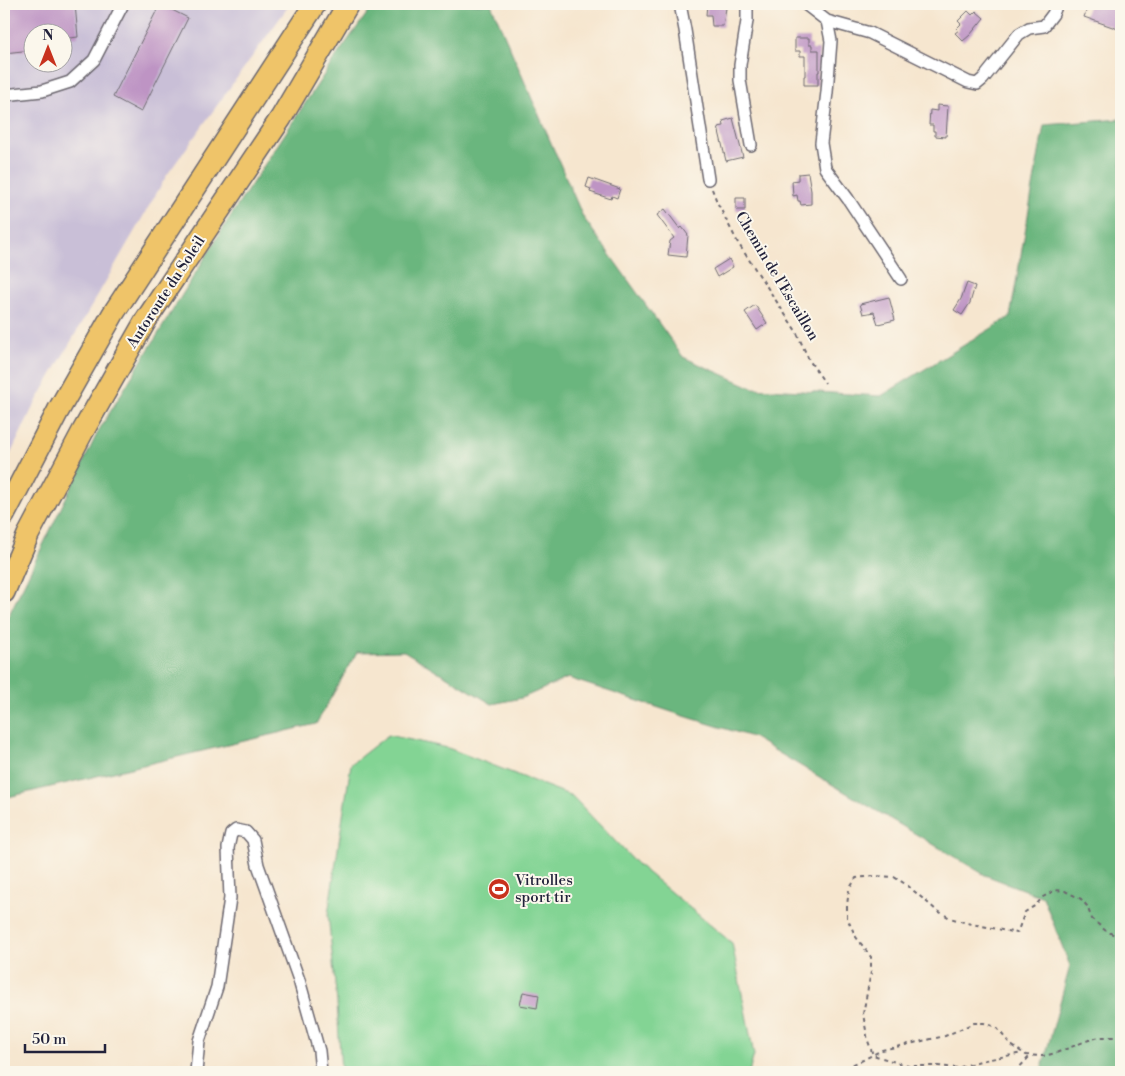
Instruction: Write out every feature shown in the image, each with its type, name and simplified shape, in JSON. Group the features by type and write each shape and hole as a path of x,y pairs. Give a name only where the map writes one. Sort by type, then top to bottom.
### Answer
{"highway":[{"name":"Autoroute du Soleil","path":"4,515 58,411 113,314 315,4"},
{"name":"Autoroute du Soleil","path":"4,592 37,517 146,320 280,118 348,4"}],"street":[{"path":"4,95 42,91 70,82 94,60 123,4"},
{"path":"680,4 708,179"},
{"path":"747,4 747,21 740,65 740,80 751,145"},
{"path":"805,4 827,21 870,33 968,82 976,84 983,79 1019,34 1029,28 1044,26 1055,9"},
{"path":"827,21 831,41 821,143 825,168 901,279"},
{"path":"196,1072 199,1041 216,986 230,898 228,848 231,834 236,830 246,832 252,840 258,865 302,989 319,1051 321,1072"}],"path":[{"name":"Chemin de l'Escaillon","path":"708,179 717,202 738,243 796,330 809,360 825,383"},
{"path":"873,1055 868,1041 863,1014 871,972 871,957 856,936 848,918 849,890 856,878 874,876 894,877 907,885 936,910 950,918 967,924 1017,933 1026,912 1043,897 1055,890 1065,891 1081,899 1092,919 1106,931 1121,938"},
{"path":"839,1072 882,1050 945,1036 974,1023 984,1023 996,1027 1012,1045 1026,1055 1044,1056 1086,1040 1099,1037 1121,1037"},
{"path":"945,1072 980,1061 1022,1053"},
{"path":"873,1055 908,1066 957,1068"},
{"path":"1015,1072 1031,1055"}],"shaded area":[{"path":"4,4 290,4 167,175 32,409 4,468"}],"green space":[{"path":"374,4 491,4 583,217 683,357 753,388 881,396 1010,317 1044,125 1121,119 1121,1072 1041,1072 1070,966 1043,897 985,875 752,737 568,678 522,698 492,704 404,651 357,652 316,724 4,798 4,625 99,430 230,217 335,58"},
{"name":"Vitrolles sport tir","path":"388,735 448,748 572,796 637,864 732,943 754,1055 749,1072 341,1072 337,1003 328,914 351,764"}],"building":[{"path":"75,4 78,37 72,38 72,22 22,22 22,51 4,53 4,5"},
{"path":"160,4 188,18 141,112 113,97"},
{"path":"707,4 725,4 723,26 712,26 711,15 706,15"},
{"path":"1089,4 1121,4 1121,30 1084,17"},
{"path":"968,11 972,15 976,11 984,18 963,41 955,33 959,30 957,28 961,24 958,21"},
{"path":"795,38 809,38 809,45 812,45 812,50 819,50 818,85 804,85 805,56 800,56 800,51 795,51"},
{"path":"937,105 948,106 946,137 935,136 933,125 929,125 930,110 937,111"},
{"path":"733,118 743,157 726,161 718,127 724,126 723,121"},
{"path":"808,173 811,204 801,205 797,195 793,196 792,181 798,180 798,174"},
{"path":"589,178 620,189 617,198 612,196 611,199 590,192 591,189 586,187"},
{"path":"736,198 745,198 745,210 736,210"},
{"path":"665,209 680,229 682,227 688,235 686,257 668,255 670,241 674,238 657,215"},
{"path":"729,259 733,267 717,277 713,269"},
{"path":"967,283 975,286 970,303 962,315 954,310 961,299"},
{"path":"889,297 895,320 878,324 874,312 863,314 860,304"},
{"path":"755,305 767,323 757,330 745,312"},
{"path":"523,992 539,995 537,1008 520,1005"}],"place":[{"name":"Vitrolles sport tir","path":"499,889"}]}
